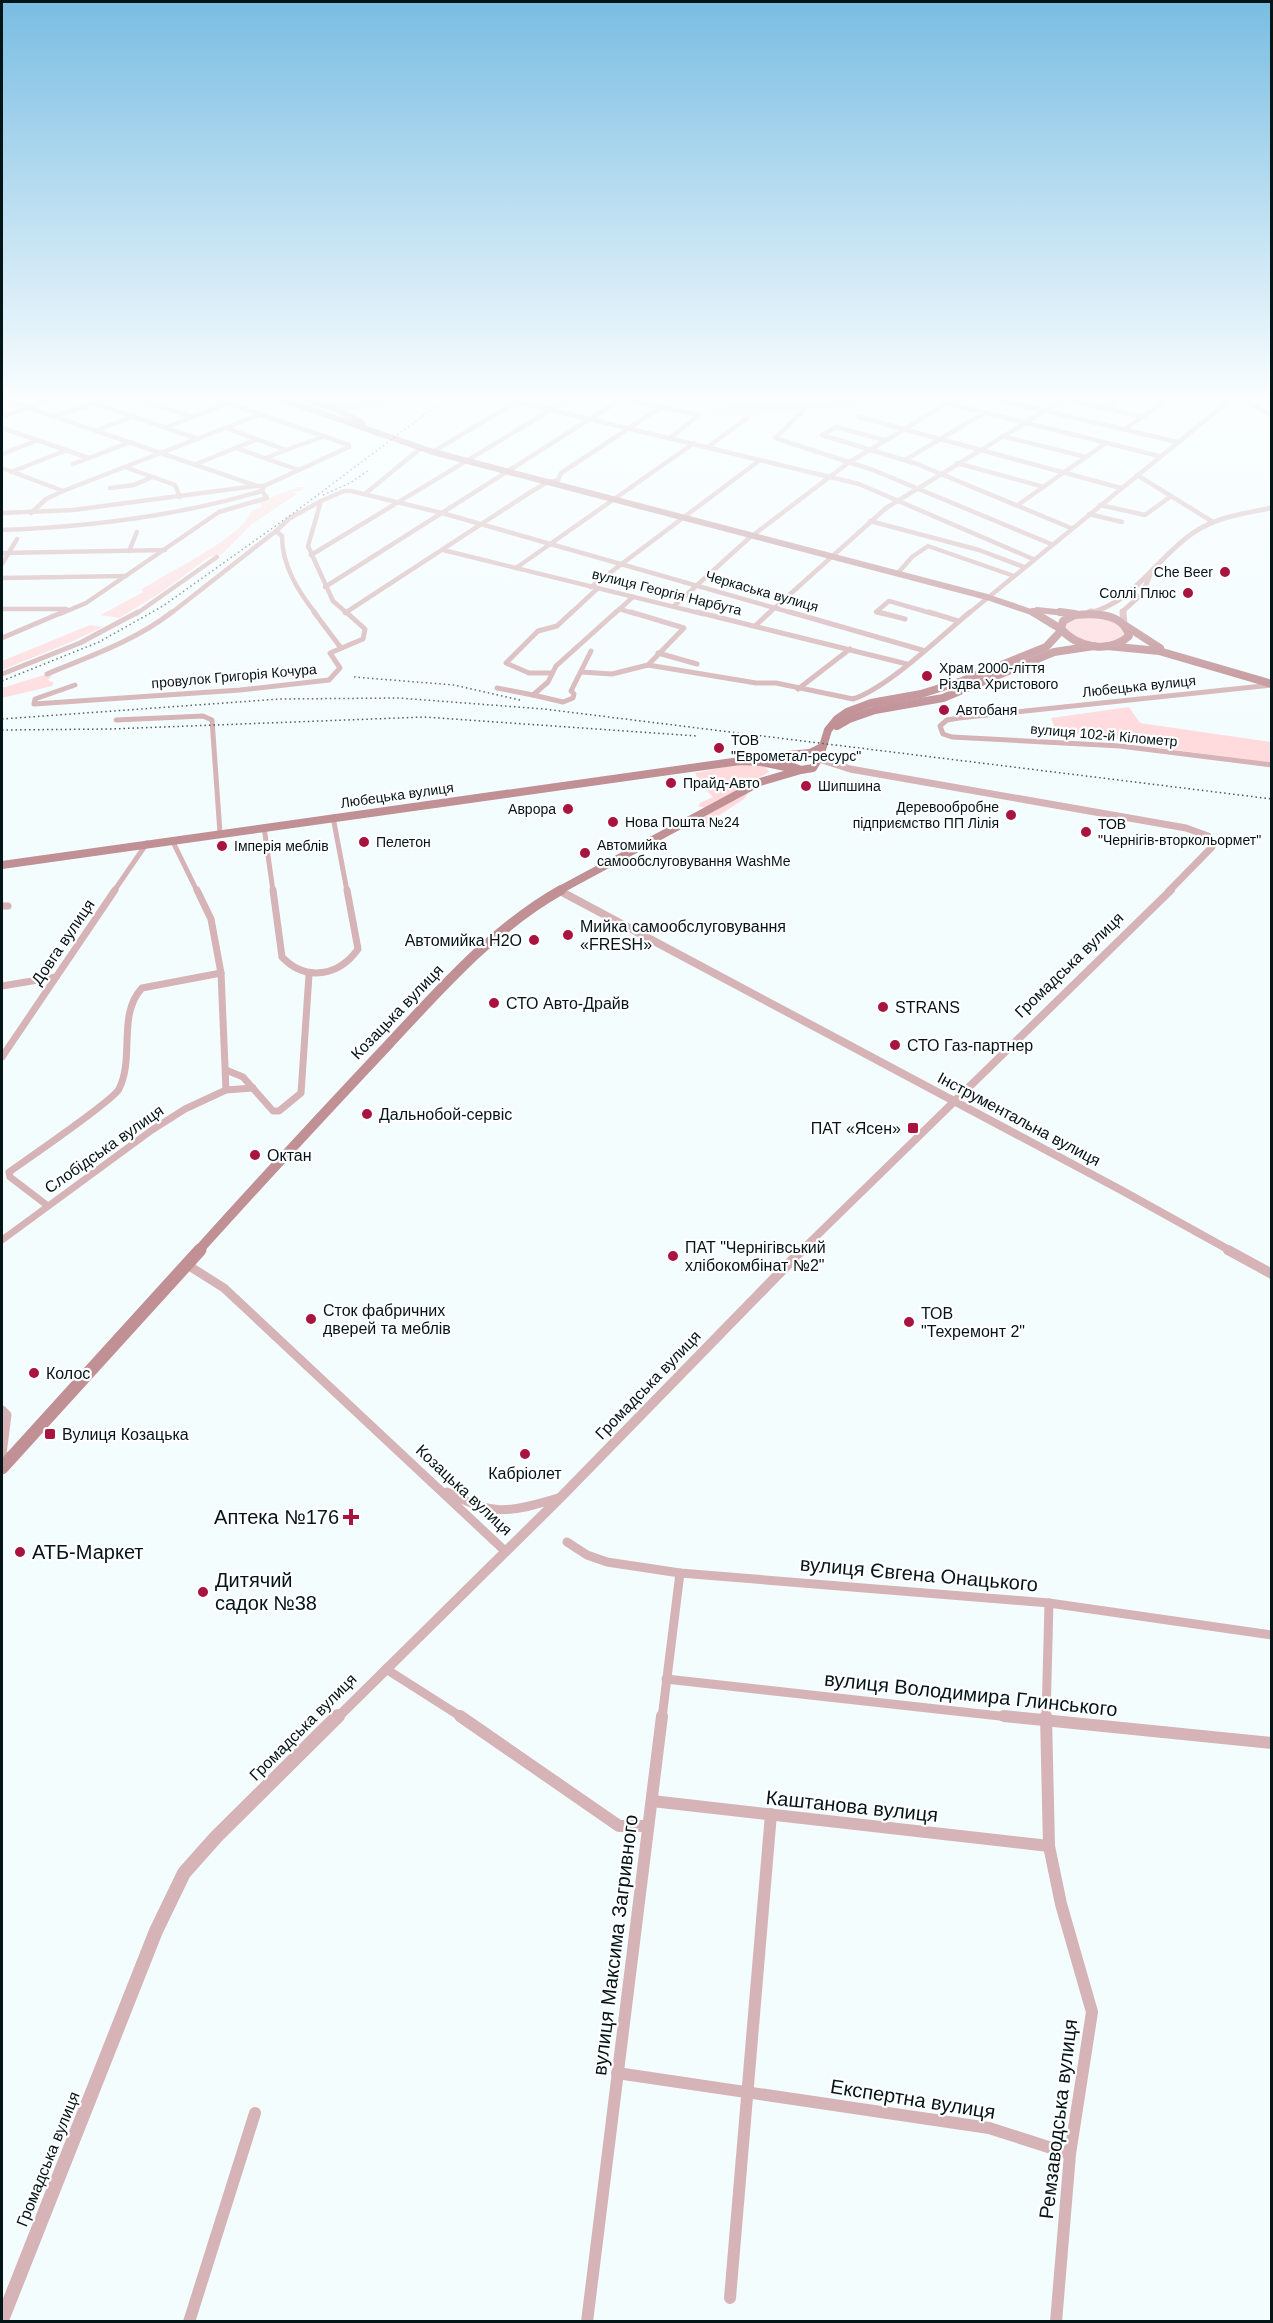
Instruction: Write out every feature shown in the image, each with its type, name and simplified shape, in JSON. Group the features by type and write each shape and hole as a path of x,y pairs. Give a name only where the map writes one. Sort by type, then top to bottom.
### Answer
{"main road":[{"path":"650,508 1022,607 1040,615 1073,640 1094,646"},
{"path":"1022,607 1110,617 1151,644 1179,656"},
{"path":"820,753 833,722 858,706 915,696 944,688 1050,645 1061,630 1061,623 1066,618 1082,614"},
{"path":"1107,646 1119,644 1127,639 1130,633 1125,626"},
{"path":"788,758 788,765 802,769 820,753 836,728 856,715 872,710 927,703 1054,652 1094,646 1149,649 1272,685"},
{"path":"740,761 820,753"},
{"path":"767,777 788,758 801,754 820,753"},
{"name":"Любецька вулиця","path":"2,865 740,761 802,769"},
{"path":"761,762 770,766 772,770 767,777"},
{"name":"Козацька вулиця","path":"5,1464 324,1113 470,960 520,916 560,891 767,777 802,769"}],"street":[{"path":"31,513 36,508"},
{"path":"2,513 31,513 74,508"},
{"path":"2,530 76,527 191,508"},
{"path":"2,638 86,603 219,512 231,508"},
{"path":"48,674 115,646 158,622 291,518 308,508"},
{"path":"276,531 282,536 283,556 291,574 341,648 363,639 365,629 345,613 325,587 311,555 308,546 319,508"},
{"path":"311,555 385,508"},
{"name":"Черкаська вулиця","path":"425,508 922,650"},
{"path":"325,587 449,508"},
{"path":"345,613 506,508"},
{"path":"516,568 601,508"},
{"path":"591,586 694,508"},
{"path":"674,606 753,536 788,508"},
{"path":"756,626 887,508"},
{"path":"913,508 1033,559"},
{"path":"964,508 1051,544"},
{"path":"1029,508 1071,528"},
{"path":"581,672 612,674 648,666 756,683 776,683 853,699 865,695 907,664 1096,508"},
{"path":"1115,508 1145,515 1154,508"},
{"path":"1190,508 1213,522"},
{"path":"1082,614 1100,612 1112,607 1192,534 1213,522 1270,508"},
{"path":"1089,514 1122,522"},
{"path":"870,522 979,550 1024,567"},
{"path":"129,551 137,532"},
{"path":"2,564 17,539"},
{"path":"898,573 903,566 928,546 1014,576"},
{"name":"вулиця Георгія Нарбута","path":"443,549 907,664"},
{"path":"2,553 166,550"},
{"path":"2,674 73,646 128,619 180,585 217,557"},
{"path":"1125,626 1123,610 1142,594 1151,572"},
{"path":"2,578 128,576"},
{"path":"552,673 528,673 506,663 538,631 557,626 598,588"},
{"path":"533,695 548,682 556,666 633,597"},
{"path":"905,620 876,612 889,601 958,621"},
{"path":"2,609 69,609"},
{"path":"619,609 684,628 648,666"},
{"name":"провулок Григорія Кочура","path":"75,685 35,699 34,704 240,690 328,680 340,668 330,653 341,648"},
{"path":"798,689 850,649"},
{"path":"497,688 533,695 536,698 567,702 573,699 574,682 591,651"},
{"path":"658,653 697,664"},
{"path":"1241,675 1248,681 1244,688"},
{"name":"Любецька вулиця","path":"940,726 947,720 959,718 1272,685"},
{"path":"116,720 203,717 212,720 220,833"},
{"name":"вулиця 102-й Кілометр","path":"940,726 943,734 952,736 1120,746 1272,765"},
{"path":"820,753 827,764 850,770"},
{"path":"802,769 850,770"},
{"name":"Громадська вулиця","path":"2,2320 156,1931 184,1873 216,1837 560,1498 803,1249 956,1102 1212,847 1211,841 1202,832 1186,828 850,770"},
{"path":"264,827 282,957 293,970 309,975 326,973 350,960 358,949 333,817"},
{"path":"172,840 211,919 221,973 226,1090"},
{"name":"Довга вулиця","path":"2,1057 147,843"},
{"name":"Інструментальна вулиця","path":"560,891 1272,1274"},
{"path":"48,1206 10,1177 9,1172 118,1092 126,1072 130,1014 132,999 136,993 142,988 221,973"},
{"path":"226,1070 243,1077 273,1111 279,1111 301,1093 309,975"},
{"path":"2,986 56,977"},
{"name":"Слобідська вулиця","path":"2,1240 152,1130 185,1109 226,1090 253,1088"},
{"name":"Козацька вулиця","path":"186,1264 224,1288 506,1551"},
{"path":"2,1410 7,1415 2,1454 5,1464"},
{"path":"438,1487 488,1511 519,1510 560,1498"},
{"name":"вулиця Євгена Онацького","path":"567,1542 587,1555 607,1562 680,1573 1049,1603 1272,1635"},
{"name":"вулиця Максима Загривного","path":"587,2322 680,1573"},
{"name":"Ремзаводська вулиця","path":"1049,1603 1046,1721 1049,1846 1061,1904 1092,2012 1070,2154 1056,2322"},
{"path":"386,1669 496,1739 619,1826 648,1826"},
{"name":"вулиця Володимира Глинського","path":"666,1679 1046,1721 1272,1743"},
{"name":"Каштанова вулиця","path":"651,1801 1049,1846"},
{"path":"729,2298 771,1814"},
{"name":"Експертна вулиця","path":"617,2073 988,2128 1070,2154"},
{"path":"189,2322 255,2113"}],"shaded area":[{"path":"258,508 275,508 252,524 222,554 209,557 163,591 119,618 101,615 143,592 141,590 235,532 246,521 251,511"},
{"path":"1093,615 1119,624 1126,633 1123,638 1112,643 1098,644 1081,640 1064,629 1068,620"},
{"path":"90,625 103,627 2,670 2,661"},
{"path":"47,674 52,675 48,680 54,683 52,686 2,698 2,688"},
{"path":"1129,707 1140,723 1271,742 1271,763 1140,745 1110,736 1056,731 1051,718"},
{"path":"744,763 764,765 769,772 705,808 698,806 713,797 701,785 695,773"},
{"path":"746,793 748,794 744,799 700,828 691,827 690,825"}],"railway":[{"path":"2,681 99,642 163,606 300,508"},
{"path":"354,677 454,685 520,700"},
{"path":"2,719 280,699 399,698 544,709 1272,799"},
{"path":"2,730 111,729 424,717 697,736"}],"place":[{"name":"Che Beer","path":"1225,572"},
{"name":"Соллі Плюс","path":"1188,593"},
{"name":"Храм 2000-ліття Різдва Христового","path":"927,676"},
{"name":"Автобаня","path":"944,710"},
{"name":"ТОВ \"Еврометал-ресурс\"","path":"719,748"},
{"name":"Прайд-Авто","path":"671,783"},
{"name":"Шипшина","path":"806,786"},
{"name":"Аврора","path":"568,809"},
{"name":"Деревообробне підприємство ПП Лілія","path":"1011,815"},
{"name":"Нова Пошта №24","path":"613,822"},
{"name":"ТОВ \"Чернігів-вторкольормет\"","path":"1086,832"},
{"name":"Пелетон","path":"364,842"},
{"name":"Імперія меблів","path":"222,846"},
{"name":"Автомийка самообслуговування WashMe","path":"585,853"},
{"name":"Мийка самообслуговування «FRESH»","path":"568,935"},
{"name":"Автомийка H2O","path":"534,940"},
{"name":"СТО Авто-Драйв","path":"494,1003"},
{"name":"STRANS","path":"883,1007"},
{"name":"СТО Газ-партнер","path":"895,1045"},
{"name":"Дальнобой-сервіс","path":"367,1114"},
{"name":"ПАТ «Ясен»","path":"913,1128"},
{"name":"Октан","path":"255,1155"},
{"name":"ПАТ \"Чернігівський хлібокомбінат №2\"","path":"673,1256"},
{"name":"Сток фабричних дверей та меблів","path":"311,1319"},
{"name":"ТОВ \"Техремонт 2\"","path":"909,1322"},
{"name":"Колос","path":"34,1373"},
{"name":"Вулиця Козацька","path":"50,1434"},
{"name":"Кабріолет","path":"525,1454"},
{"name":"Аптека №176","path":"351,1517"},
{"name":"АТБ-Маркет","path":"20,1552"},
{"name":"Дитячий садок №38","path":"203,1592"}]}
